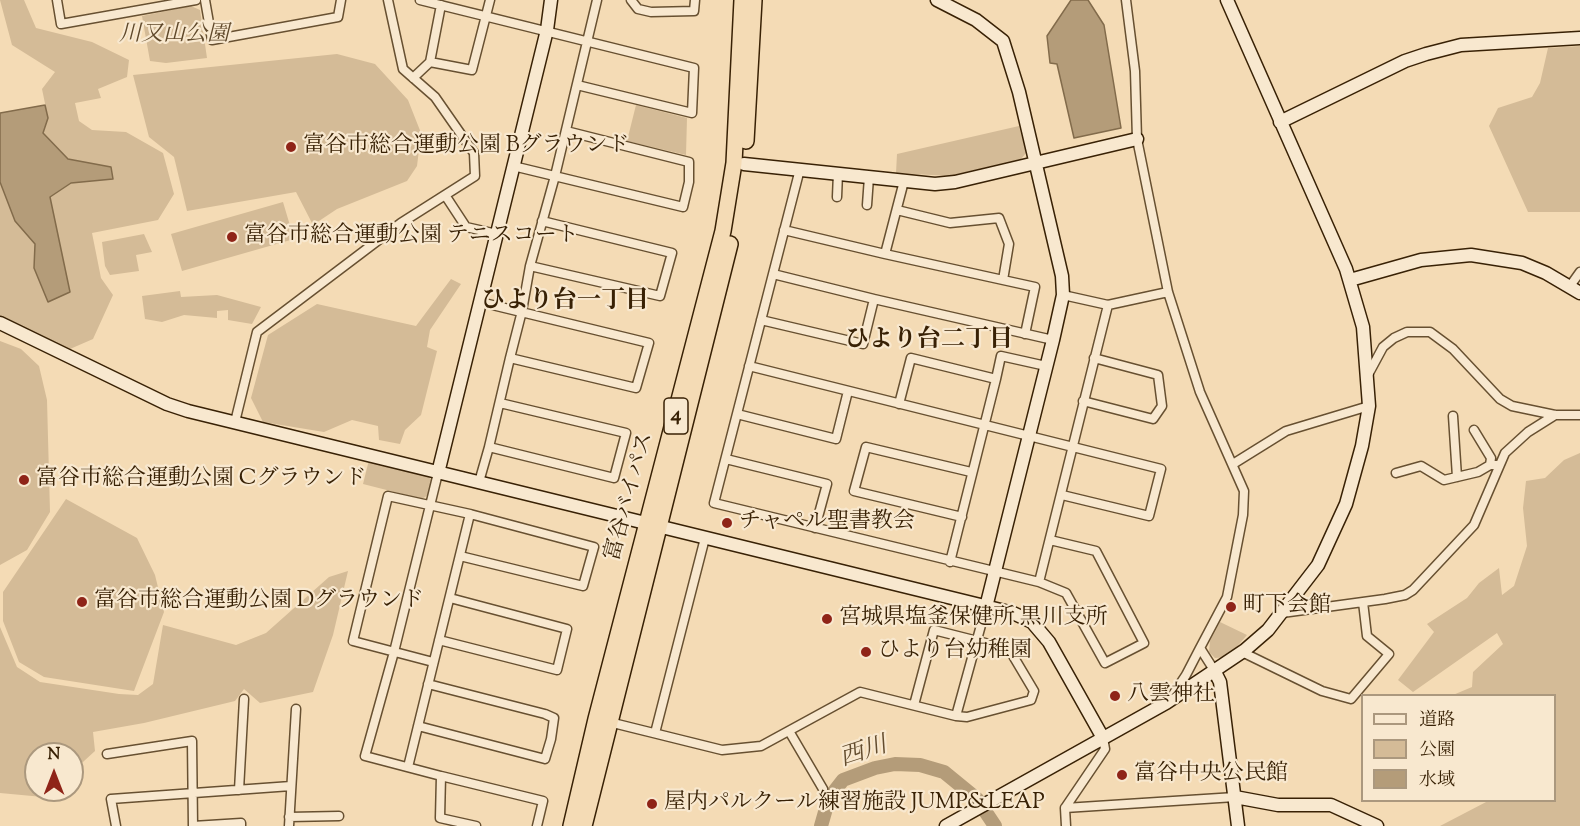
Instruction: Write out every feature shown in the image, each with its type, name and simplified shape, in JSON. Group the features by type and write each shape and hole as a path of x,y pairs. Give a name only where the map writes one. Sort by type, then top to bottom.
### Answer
{"highway":[{"name":"富谷バイパス","path":"584,826 731,194 737,126 742,0"},
{"name":"富谷バイパス","path":"571,826 727,260 744,164 754,0"}],"street":[{"path":"57,0 61,24 196,0"},
{"path":"205,0 212,40 338,17 341,0"},
{"path":"235,422 257,332 401,223 475,176 474,153 435,98 403,69 398,56 388,0"},
{"path":"420,0 694,68 692,113 577,85"},
{"path":"430,62 472,70 490,0"},
{"path":"537,826 543,801 365,756 394,652 497,234 547,30 551,0"},
{"path":"479,482 522,311 530,266 555,176 597,0"},
{"path":"631,0 638,9 651,12 694,11 695,0"},
{"path":"937,0 976,20 1003,42 1010,59 1058,250 1063,295 995,572 956,716"},
{"path":"1126,0 1135,71 1137,139 1168,292 1200,392 1244,491 1241,525 1227,597 1186,675 1167,703"},
{"path":"946,826 1167,703 1242,652 1268,630 1282,613 1318,565 1336,531 1354,478 1370,406 1369,373 1363,327 1350,279 1227,0"},
{"path":"413,78 430,62 441,5"},
{"path":"1280,122 1405,61 1426,54 1461,45 1580,38"},
{"path":"513,166 683,207 689,182 689,162 566,131"},
{"path":"744,164 904,181 955,182 1137,139"},
{"path":"800,169 714,503 1039,582 1066,593 1104,663 1144,643 1096,551 1050,540"},
{"path":"837,197 838,173"},
{"path":"867,205 870,177"},
{"path":"885,254 904,181"},
{"path":"445,195 466,227 497,234"},
{"path":"897,210 950,223 999,219 1009,244 1003,280"},
{"path":"530,266 660,296 672,253 542,221"},
{"path":"784,230 1035,286 1025,334"},
{"path":"1350,279 1420,260 1471,255 1522,263 1575,289 1580,272"},
{"path":"772,274 1053,340"},
{"path":"1063,295 1108,305 1168,292"},
{"path":"761,320 863,344 874,299"},
{"path":"480,302 649,343 636,388 510,358"},
{"path":"1039,582 1108,305"},
{"path":"0,323 167,404 438,473 1013,613 1039,628 1103,738 1105,749 1065,808 1066,826"},
{"path":"1369,373 1383,347 1394,338 1407,332 1430,332 1453,349 1500,399 1525,410 1555,415 1580,415"},
{"path":"950,562 1001,356 1046,366"},
{"path":"899,404 911,358 996,379"},
{"path":"1083,401 1153,419 1162,406 1158,375 1094,358"},
{"path":"749,366 1161,469 1149,516 1062,495"},
{"path":"737,414 836,439 848,391"},
{"path":"489,447 614,478 626,432 500,403"},
{"path":"1233,464 1286,432 1370,406"},
{"path":"1396,473 1420,466 1438,479 1478,472 1494,465 1515,443 1555,415"},
{"path":"1453,416 1457,477"},
{"path":"1282,613 1405,595 1413,590 1474,525 1494,465 1474,430"},
{"path":"962,517 854,491 866,447 971,472"},
{"path":"726,459 827,484 815,528"},
{"path":"434,662 354,641 388,496 470,514 594,547 583,586 460,556"},
{"path":"408,767 470,514"},
{"path":"656,733 705,538"},
{"path":"439,640 557,670 567,629 450,598"},
{"path":"1242,652 1322,691 1351,699 1389,654 1367,636 1363,602"},
{"path":"609,722 696,745 722,750 739,750 761,746 860,692 956,716 968,717 1031,700 1034,691 1009,649 934,630 914,705"},
{"path":"1200,648 1220,682 1238,826"},
{"path":"418,726 545,759 551,739 554,718 428,684"},
{"path":"239,790 244,699"},
{"path":"296,709 289,822 339,816"},
{"path":"789,731 823,789"},
{"path":"107,754 192,741 193,826 241,823 241,826"},
{"path":"441,776 440,818 476,826"},
{"path":"116,826 111,799 291,786"},
{"path":"1065,808 1235,797 1278,805 1313,803 1331,805 1377,826"}],"green space":[{"path":"0,0 24,0 36,28 92,42 129,60 127,77 98,89 101,98 75,103 79,121 92,130 126,132 163,153 174,194 158,220 92,233 101,278 113,295 93,339 70,349 0,316 0,182 15,221 35,244 34,268 48,302 69,292 49,197 71,183 113,179 88,165 68,159 43,133 48,118 42,89 55,72 12,45"},
{"name":"川又山公園","path":"191,6 200,10 207,58 166,63 150,61 142,16"},
{"path":"1580,46 1580,212 1528,212 1489,126 1498,108 1532,97 1540,83 1548,48"},
{"name":"富谷市総合運動公園 Bグラウンド","path":"337,54 375,64 408,100 421,133 417,166 407,181 337,209 313,225 296,192 187,211 174,157 149,137 133,75"},
{"path":"636,105 687,118 686,155 627,141"},
{"path":"1019,126 1026,153 1021,159 949,176 896,173 897,154"},
{"name":"富谷市総合運動公園 テニスコート","path":"283,202 294,239 182,271 171,234"},
{"path":"144,234 152,252 136,255 139,271 110,275 105,266 102,242"},
{"path":"451,279 461,284 430,330 427,347 437,351 421,415 405,430 400,444 379,440 378,426 352,420 324,432 263,422 251,398 268,335 317,304 416,326"},
{"path":"180,291 181,297 217,295 261,307 252,324 228,320 228,310 217,311 217,318 184,315 162,322 145,319 142,296"},
{"name":"富谷市総合運動公園 Cグラウンド","path":"0,341 21,349 39,366 47,400 50,512 27,550 0,565"},
{"path":"1580,453 1580,826 1440,826 1486,802 1556,802 1556,694 1455,694 1472,687 1473,672 1503,644 1497,633 1413,692 1398,680 1434,632 1427,624 1467,598 1479,583 1499,568 1502,595 1514,586 1527,546 1523,508 1526,481 1545,478 1564,460"},
{"path":"369,460 428,476 432,481 428,495 422,499 363,484"},
{"name":"富谷市総合運動公園 Dグラウンド","path":"66,499 137,538 155,575 164,612 134,691 44,677 19,662 3,621 3,592"},
{"path":"348,571 333,635 313,692 260,703 244,689 235,701 144,723 93,732 95,751 84,761 84,742 24,742 24,795 0,793 0,627 17,667 40,682 138,695 153,684 163,625 236,645 266,633 329,577"},
{"path":"1220,622 1247,635 1228,657 1215,658 1209,652 1210,641"}],"water":[{"path":"1071,0 1088,0 1104,25 1121,128 1074,138 1057,64 1050,63 1047,36"},
{"path":"45,105 48,118 43,133 68,159 111,167 113,179 71,183 50,197 70,292 48,302 34,268 35,244 15,221 0,182 0,113"}],"waterway":[{"name":"西川","path":"821,826 829,798 843,780 875,768 895,764 920,765 944,772 977,799 995,826"}],"place":[{"name":"富谷市総合運動公園 Bグラウンド","path":"291,147"},
{"name":"富谷市総合運動公園 テニスコート","path":"232,237"},
{"name":"富谷市総合運動公園 Cグラウンド","path":"24,480"},
{"name":"チャペル聖書教会","path":"727,523"},
{"name":"富谷市総合運動公園 Dグラウンド","path":"82,602"},
{"name":"町下会館","path":"1231,607"},
{"name":"宮城県塩釜保健所 黒川支所","path":"827,619"},
{"name":"ひより台幼稚園","path":"866,652"},
{"name":"八雲神社","path":"1115,696"},
{"name":"富谷中央公民館","path":"1122,775"},
{"name":"屋内パルクール練習施設 JUMP&LEAP","path":"652,804"}],"district":[{"name":"ひより台一丁目","path":"565,303"},
{"name":"ひより台二丁目","path":"929,342"}]}
